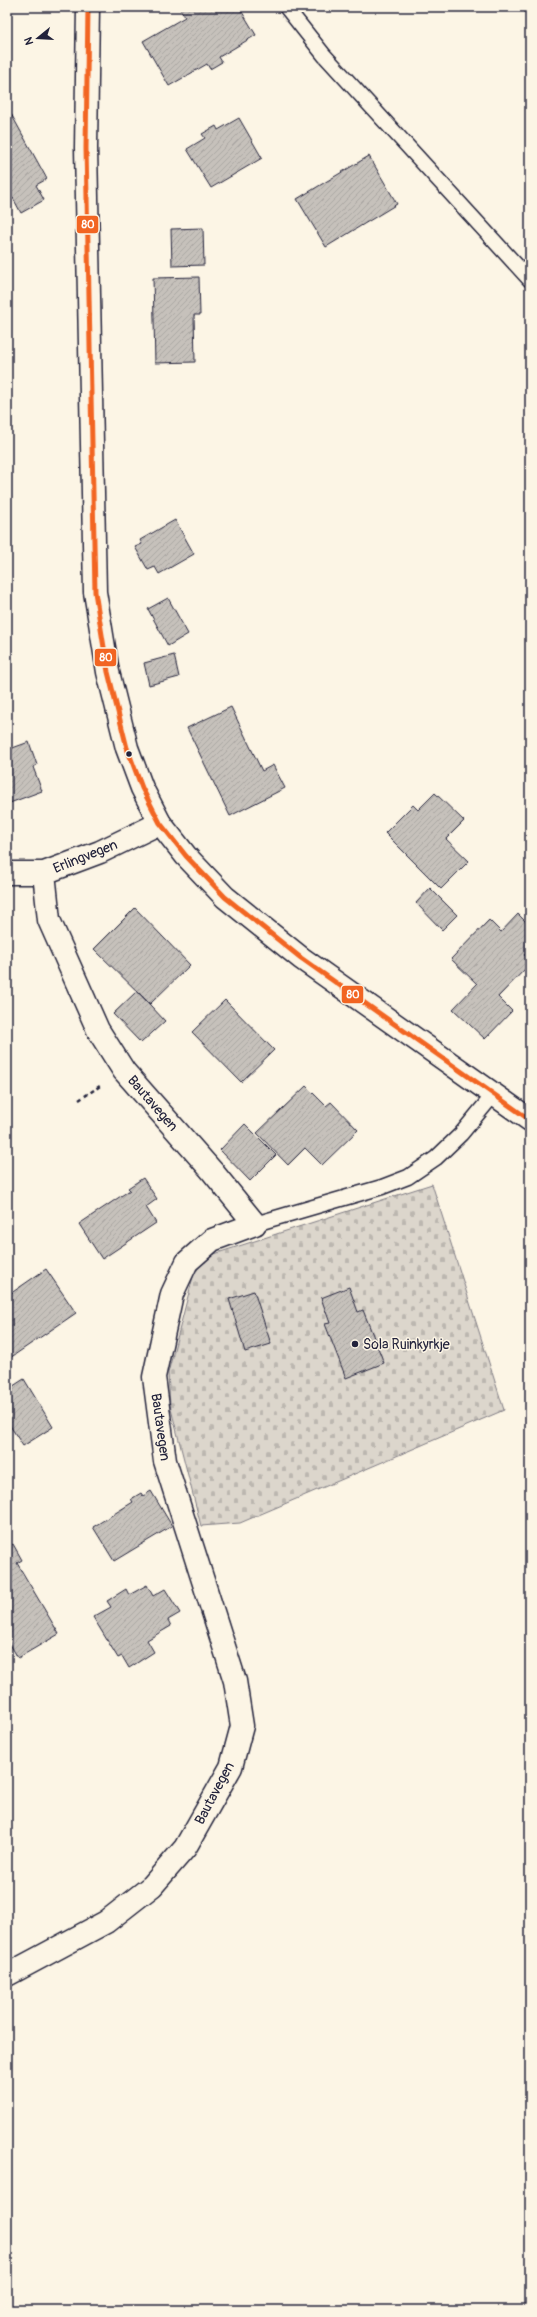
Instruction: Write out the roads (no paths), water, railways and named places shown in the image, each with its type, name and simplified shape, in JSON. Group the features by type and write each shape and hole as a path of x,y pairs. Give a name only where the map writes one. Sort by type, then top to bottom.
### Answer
{"street":[{"path":"88,7 86,148 95,592 108,672 127,748 142,788 160,823 186,856 225,897 302,958 530,1120"},
{"name":"Erlingvegen","path":"7,873 44,873 100,852 160,823"},
{"name":"Bautavegen","path":"7,1975 106,1922 152,1886 184,1848 231,1767 242,1726 235,1681 165,1461 154,1377 172,1294 187,1262 212,1240 255,1224 212,1171 124,1071 98,1030 49,920 44,873"}],"lane":[{"path":"286,7 324,55 530,280"},
{"path":"255,1224 382,1187 408,1177 436,1158 461,1134 494,1094"}],"place":[{"name":"Sola Ruinkyrkje","path":"355,1344"}]}
